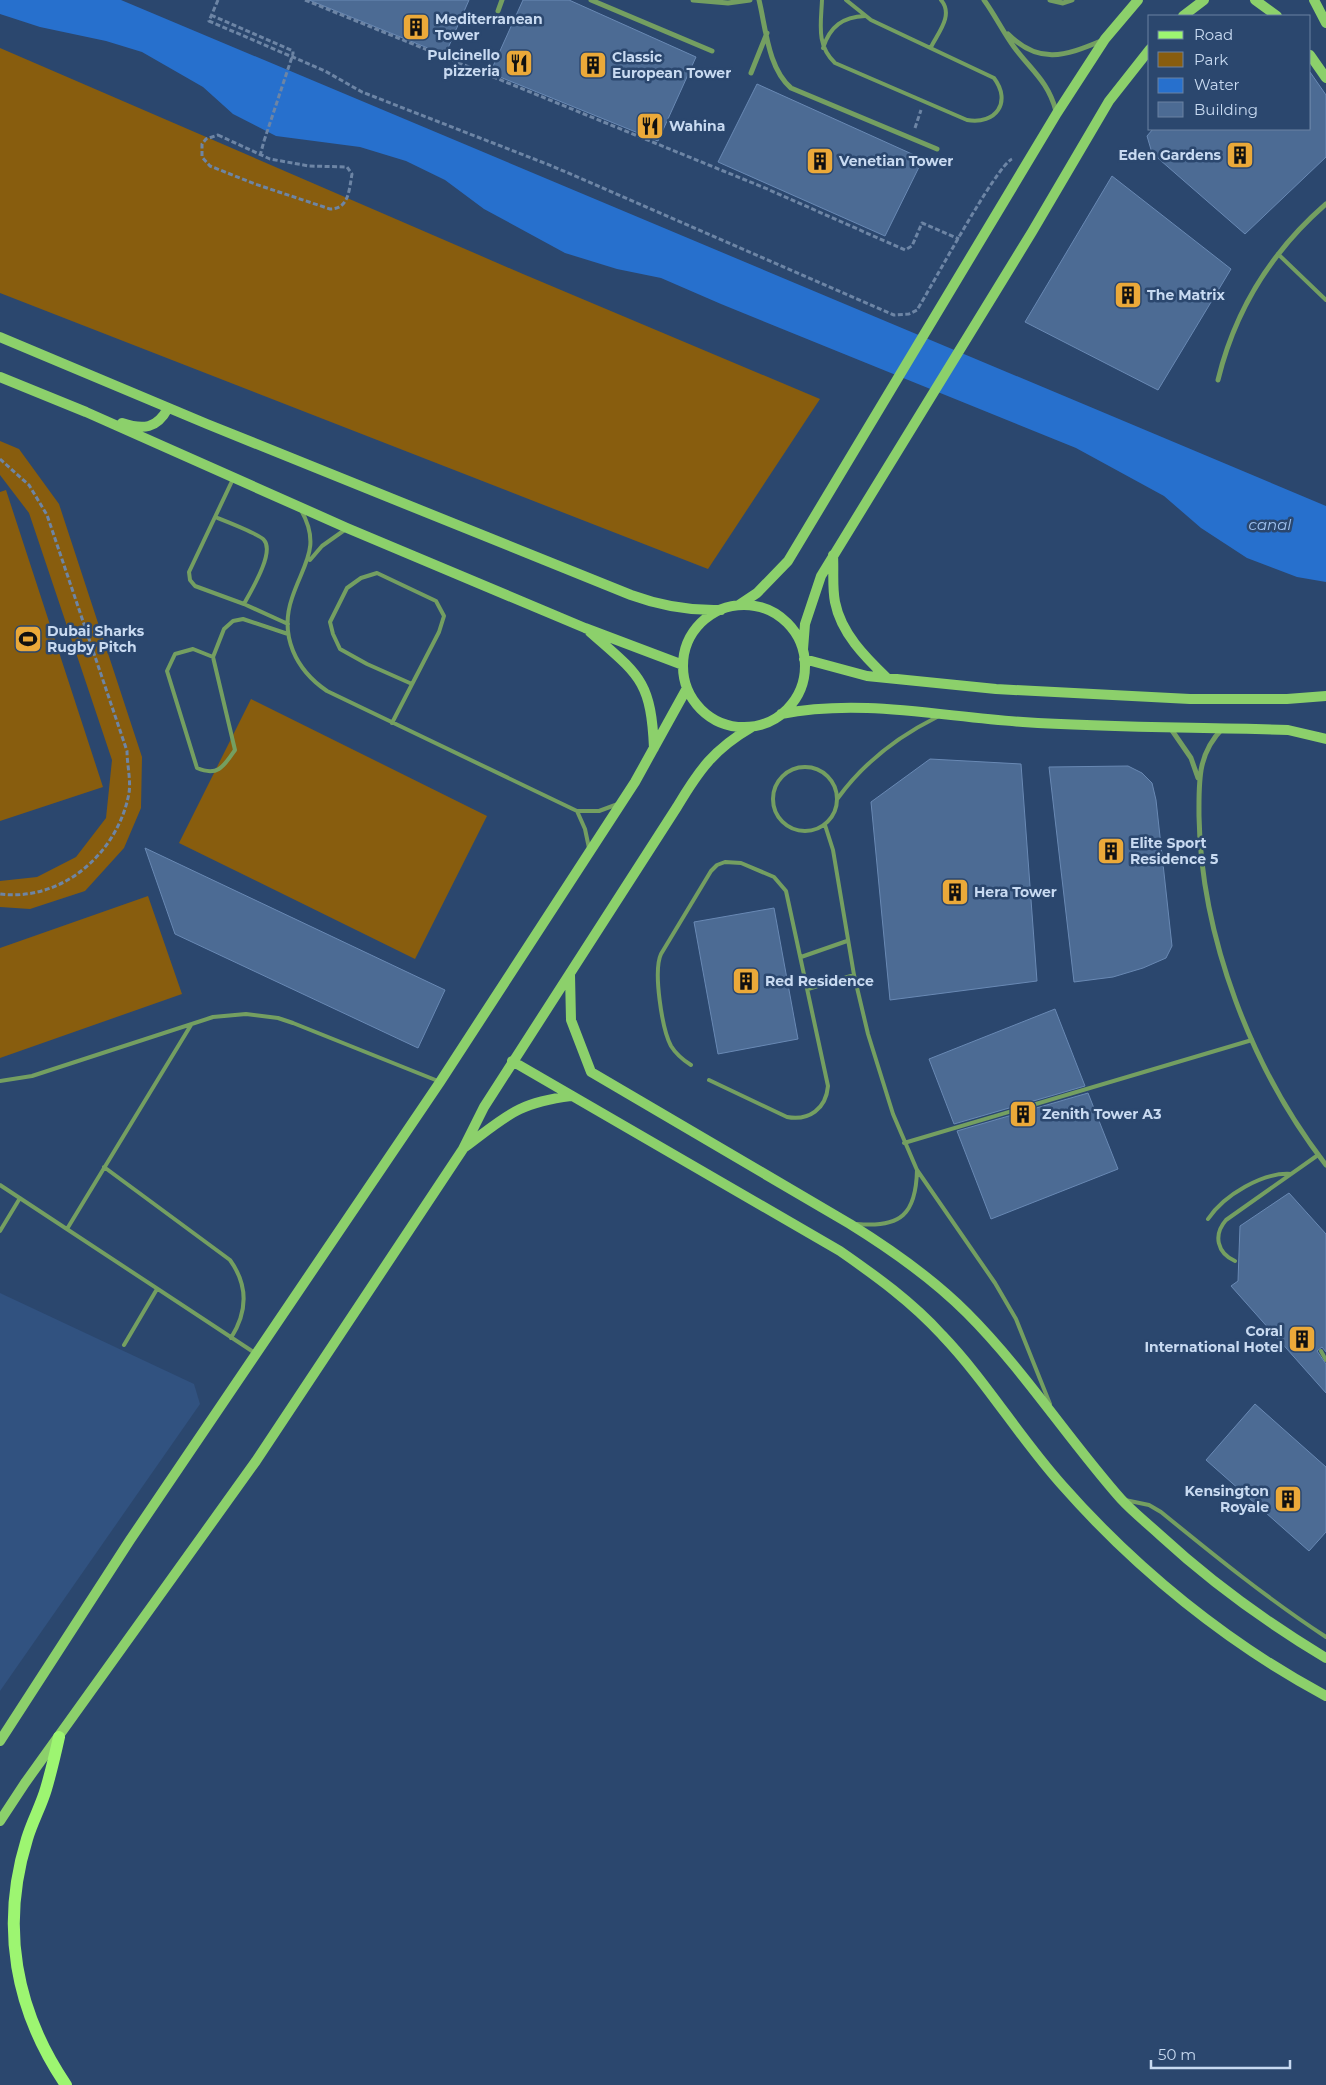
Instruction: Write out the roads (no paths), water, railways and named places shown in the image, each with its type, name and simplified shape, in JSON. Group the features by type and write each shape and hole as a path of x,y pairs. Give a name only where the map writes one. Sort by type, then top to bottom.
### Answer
{"main road":[{"path":"1138,0 1105,39 1057,113 788,561 757,593 739,605 722,610 698,626 685,650 683,664 687,688 695,702 713,718 736,726 752,726 767,722 781,714 792,703 800,690 804,675 805,624 821,576 1032,232 1109,101 1125,78 1148,51"},
{"path":"1184,15 1204,0"},
{"path":"1255,0 1276,15"},
{"path":"1314,0 1326,23"},
{"path":"1311,57 1326,78"},
{"path":"0,337 168,408 648,602 685,609 722,610"},
{"path":"0,377 86,412 299,508 585,628 683,664"},
{"path":"86,412 144,428 156,424 168,408"},
{"path":"833,555 835,602 845,629 867,659 887,678"},
{"path":"739,605 755,606 778,616 796,634 804,654 846,672 996,689 1093,695 1190,699 1304,698 1326,696"},
{"path":"585,628 636,674 645,689 651,705 654,749"},
{"path":"0,1741 130,1540 440,1082 635,782 687,688"},
{"path":"781,714 836,706 1023,722 1170,728 1288,730 1326,739"},
{"path":"0,1821 256,1461 462,1149 484,1107 512,1061 570,974 696,774 721,747 752,726"},
{"path":"570,974 571,1020 591,1072 850,1224 908,1262 967,1313 1011,1362 1122,1500 1195,1567 1268,1623 1326,1658"},
{"path":"512,1061 840,1251 876,1276 942,1334 1032,1450 1076,1500 1129,1553 1165,1585 1239,1643 1326,1696"},
{"path":"462,1149 512,1111 541,1100 571,1096"},
{"path":"58,1737 46,1789 27,1837 20,1864 13,1919 14,1952 20,1985 30,2017 66,2085"}],"street":[{"path":"498,11 502,0"},
{"path":"591,0 712,51"},
{"path":"693,0 728,3 750,0"},
{"path":"759,0 779,74 791,88 937,149"},
{"path":"984,0 1019,54 1043,80 1057,113"},
{"path":"1050,0 1063,3 1072,0"},
{"path":"751,73 767,32"},
{"path":"1006,32 1017,43 1030,51 1044,55 1059,56 1105,39"},
{"path":"1218,380 1226,346 1240,314 1258,283 1278,254 1298,231 1326,204"},
{"path":"1170,728 1191,758 1198,781"},
{"path":"1224,728 1208,746 1203,758 1198,781 1199,841 1207,896 1220,951 1237,1004 1252,1040 1285,1105 1326,1165"}],"lane":[{"path":"822,0 820,35 823,48 835,63 977,122 987,120 1001,106 1000,86 994,78 865,16 850,1"},
{"path":"931,47 946,16 946,7 941,0"},
{"path":"823,48 827,37 838,24 853,16 865,16"},
{"path":"1278,254 1326,300"},
{"path":"233,479 189,572 190,580 195,586 244,604 288,624"},
{"path":"299,508 309,528 311,539 308,562 292,598 288,634 292,651 300,667 312,681 327,692 577,811 599,811 620,804"},
{"path":"215,517 264,539 269,548 266,559 244,604"},
{"path":"308,562 322,546 347,528"},
{"path":"392,723 439,632 444,616 436,601 377,573 361,578 347,588 330,622 340,649 367,664 412,684"},
{"path":"213,657 193,649 175,654 167,671 197,768 207,772 223,768 235,750 213,657 224,629 233,621 243,619 288,634"},
{"path":"838,798 831,780 815,768 794,768 778,780 774,790 774,810 786,826 806,832 825,825 832,818 838,798 868,762 916,727 942,714"},
{"path":"577,811 585,829 589,852"},
{"path":"825,825 833,850 854,975 883,1085 904,1143 917,1170 995,1283 1016,1319 1054,1415"},
{"path":"691,1065 677,1054 668,1038 657,978 657,965 661,954 711,871 725,862 733,861 762,871 781,883 789,900 828,1086 827,1095 819,1110 804,1118 787,1117 709,1080"},
{"path":"801,956 847,942"},
{"path":"808,989 854,975"},
{"path":"0,1081 32,1076 191,1024 230,1014 262,1015 278,1018 440,1082"},
{"path":"67,1229 191,1024"},
{"path":"904,1143 1252,1040"},
{"path":"1235,1261 1228,1258 1219,1247 1218,1240 1221,1226 1318,1155"},
{"path":"104,1167 230,1260 239,1275 244,1292 242,1316 231,1338"},
{"path":"850,1224 888,1225 903,1217 913,1203 917,1170"},
{"path":"1208,1219 1219,1205 1260,1179 1276,1174 1292,1174"},
{"path":"0,1184 256,1354"},
{"path":"0,1231 20,1198"},
{"path":"124,1345 157,1289"},
{"path":"1321,1351 1326,1360"},
{"path":"1122,1500 1149,1505 1161,1512 1244,1580 1287,1612 1326,1637"}],"water":[{"name":"canal","path":"0,0 121,0 1326,506 1326,582 1297,577 1247,558 1201,528 1164,496 1076,448 661,278 617,269 565,253 484,209 445,180 406,161 360,147 276,136 233,114 203,87 142,52 106,41 40,27 0,14"}],"place":[{"name":"Mediterranean Tower","path":"416,27"},
{"name":"Pulcinello pizzeria","path":"519,63"},
{"name":"Classic European Tower","path":"593,65"},
{"name":"Wahina","path":"650,126"},
{"name":"Eden Gardens","path":"1240,155"},
{"name":"Venetian Tower","path":"820,161"},
{"name":"The Matrix","path":"1128,295"},
{"name":"Dubai Sharks Rugby Pitch","path":"28,639"},
{"name":"Elite Sport Residence 5","path":"1111,851"},
{"name":"Hera Tower","path":"955,892"},
{"name":"Red Residence","path":"746,981"},
{"name":"Zenith Tower A3","path":"1023,1114"},
{"name":"Coral International Hotel","path":"1302,1339"},
{"name":"Kensington Royale","path":"1288,1499"}]}
